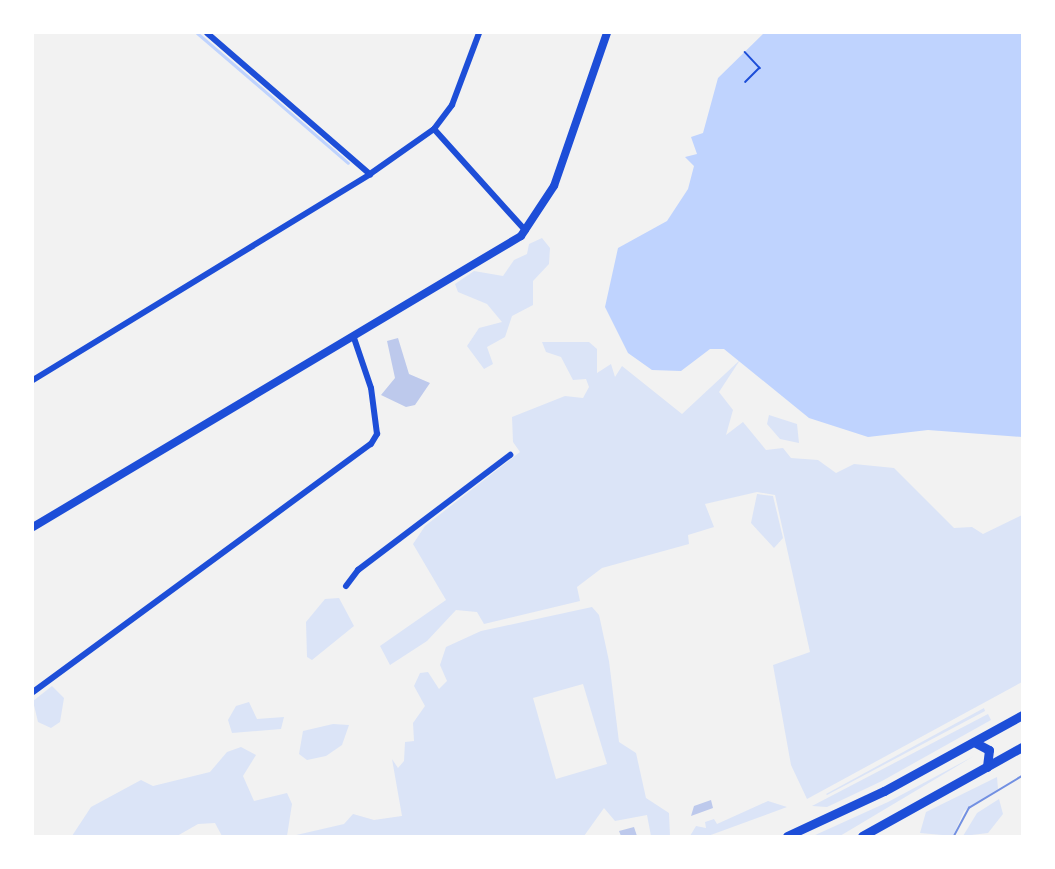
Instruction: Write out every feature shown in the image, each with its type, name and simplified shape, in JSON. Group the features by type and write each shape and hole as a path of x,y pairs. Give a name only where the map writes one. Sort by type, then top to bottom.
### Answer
{"main road":[{"path":"787,836 974,742 1022,715"},
{"path":"974,742 989,750 987,767"},
{"path":"862,836 1022,747"}],"street":[{"path":"207,33 370,174"},
{"path":"33,380 370,174 434,129 452,105 479,33"},
{"path":"33,527 354,338 526,231 554,186 607,33"},
{"path":"434,129 526,231"},
{"path":"33,692 371,444 377,435 371,388 354,338"},
{"path":"346,586 358,570 510,455"}],"path":[{"path":"745,52 760,68 746,82"}],"shaded area":[{"path":"542,238 550,248 549,264 533,281 533,305 512,316 505,337 487,347 493,364 484,369 467,346 479,328 502,322 487,304 458,292 455,284 474,271 503,276 514,260 527,254 529,244"},
{"path":"542,342 589,342 597,349 597,373 611,364 615,377 622,366 682,414 740,360 719,392 733,410 726,435 743,422 766,450 783,448 791,458 818,460 836,473 854,464 894,468 954,528 972,527 983,534 1022,515 1022,682 807,799 791,765 773,665 810,652 775,495 757,492 705,504 714,527 688,535 689,544 602,568 577,587 580,601 484,624 477,612 456,610 427,641 390,665 380,646 446,600 413,544 425,526 520,452 513,442 512,417 565,396 583,398 589,387 586,379 573,380 561,357 546,352"},
{"path":"769,415 797,424 799,443 780,439 767,424"},
{"path":"757,494 773,496 783,538 774,548 751,523"},
{"path":"339,598 354,626 312,660 307,657 306,622 325,599"},
{"path":"592,607 599,615 609,661 619,742 636,753 646,798 669,813 670,836 651,836 647,815 615,821 604,808 584,836 292,836 344,824 353,814 374,820 402,816 392,759 398,768 404,761 405,742 414,741 413,723 425,706 414,686 420,673 428,672 439,689 447,681 440,665 446,647 481,631","holes":["583,684 607,764 556,779 533,698"]},
{"path":"52,686 64,698 60,722 51,728 38,722 33,701"},
{"path":"249,702 257,719 284,717 281,729 232,733 228,720 236,706"},
{"path":"984,708 985,711 826,794"},
{"path":"988,714 991,720 882,781 827,807 812,806"},
{"path":"333,724 349,725 342,745 326,756 307,760 299,754 303,731"},
{"path":"241,747 256,755 243,776 254,801 287,793 292,804 287,836 222,836 215,823 198,824 177,836 72,836 91,807 141,780 153,786 210,772 227,752"},
{"path":"974,756 840,836 813,836 888,802"},
{"path":"997,777 998,789 964,811 953,836 920,833 926,812"},
{"path":"999,799 1003,814 988,833 963,836 977,813"},
{"path":"768,801 787,807 708,836 690,836 696,826 706,828 705,822 714,819 717,824"}],"water":[{"path":"764,33 1022,33 1022,437 928,430 868,437 809,418 724,349 710,349 681,371 652,370 628,353 605,307 618,248 667,221 688,189 694,166 685,157 697,154 691,137 703,133 718,78"}],"building":[{"path":"398,338 409,374 430,383 415,405 406,407 381,395 395,378 387,341"},
{"path":"711,800 713,808 691,816 694,806"},
{"path":"634,827 637,836 621,836 619,831"}],"waterway":[{"path":"197,33 348,163"}],"tram line":[{"path":"954,836 969,808 1022,776"}]}
